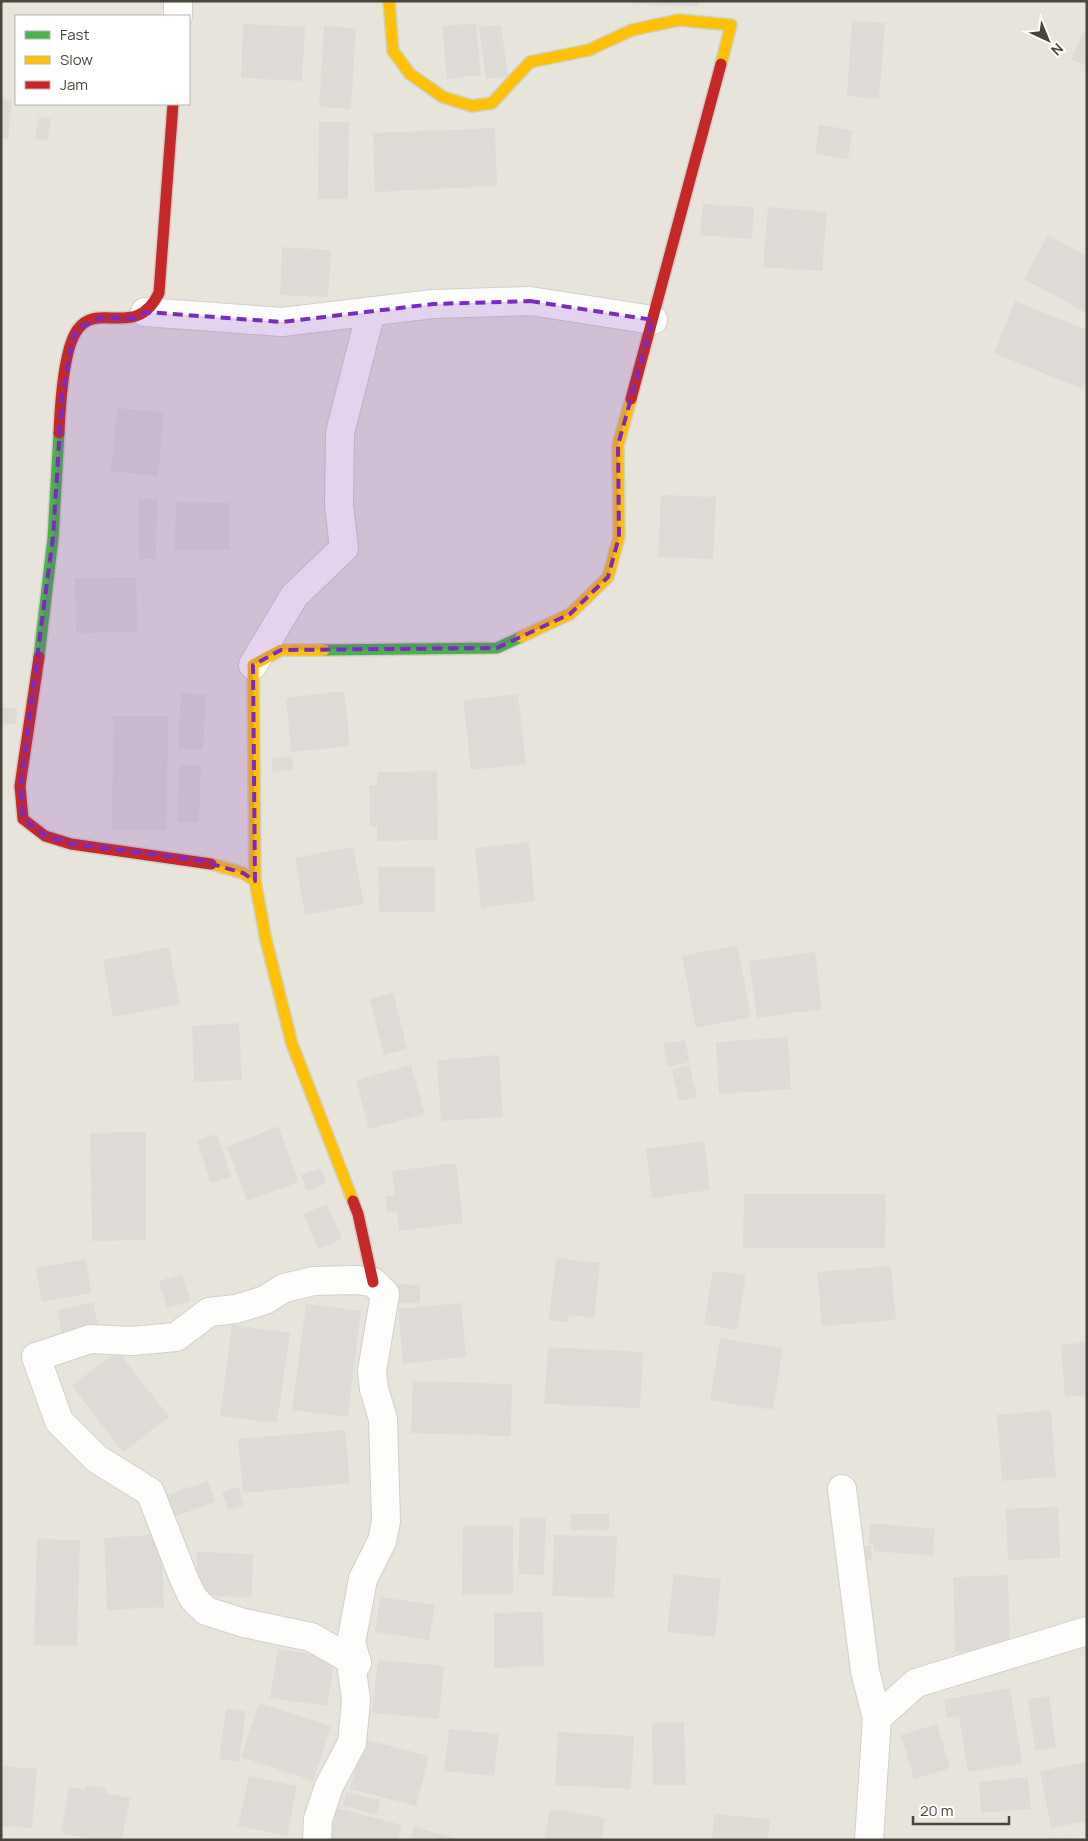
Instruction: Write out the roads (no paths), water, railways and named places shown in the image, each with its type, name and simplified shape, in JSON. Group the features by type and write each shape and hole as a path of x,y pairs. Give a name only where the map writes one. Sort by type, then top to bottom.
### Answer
{"street":[{"path":"178,1 178,15"},
{"path":"253,665 281,650 497,648 570,614 608,577 619,536 618,445 731,25 679,20 632,30 588,50 530,62 492,103 472,106 443,97 410,74 393,51 389,1"},
{"path":"173,105 159,293 153,304 145,312 134,318 102,317 89,320 80,327 73,337 62,395 53,537 20,786 20,804 23,819 45,836 71,844 202,861 243,873 255,881"},
{"path":"145,312 282,322 433,304 530,301 653,320"},
{"path":"358,1663 351,1644 363,1578 382,1541 386,1521 383,1420 374,1389 372,1371 385,1294 373,1282 358,1214 292,1044 266,940 255,881 253,665 294,596 344,548 339,505 340,433 371,311"},
{"path":"358,1663 311,1637 244,1623 206,1611 193,1598 184,1579 150,1492 97,1459 59,1421 36,1357 90,1339 132,1341 176,1337 209,1312 236,1309 266,1300 284,1288 314,1281 356,1280 373,1282"},
{"path":"842,1489 865,1671 877,1718 869,1840"},
{"path":"877,1718 916,1683 1087,1631"},
{"path":"317,1840 318,1819 329,1786 352,1743 356,1700 352,1670 358,1663"}]}
